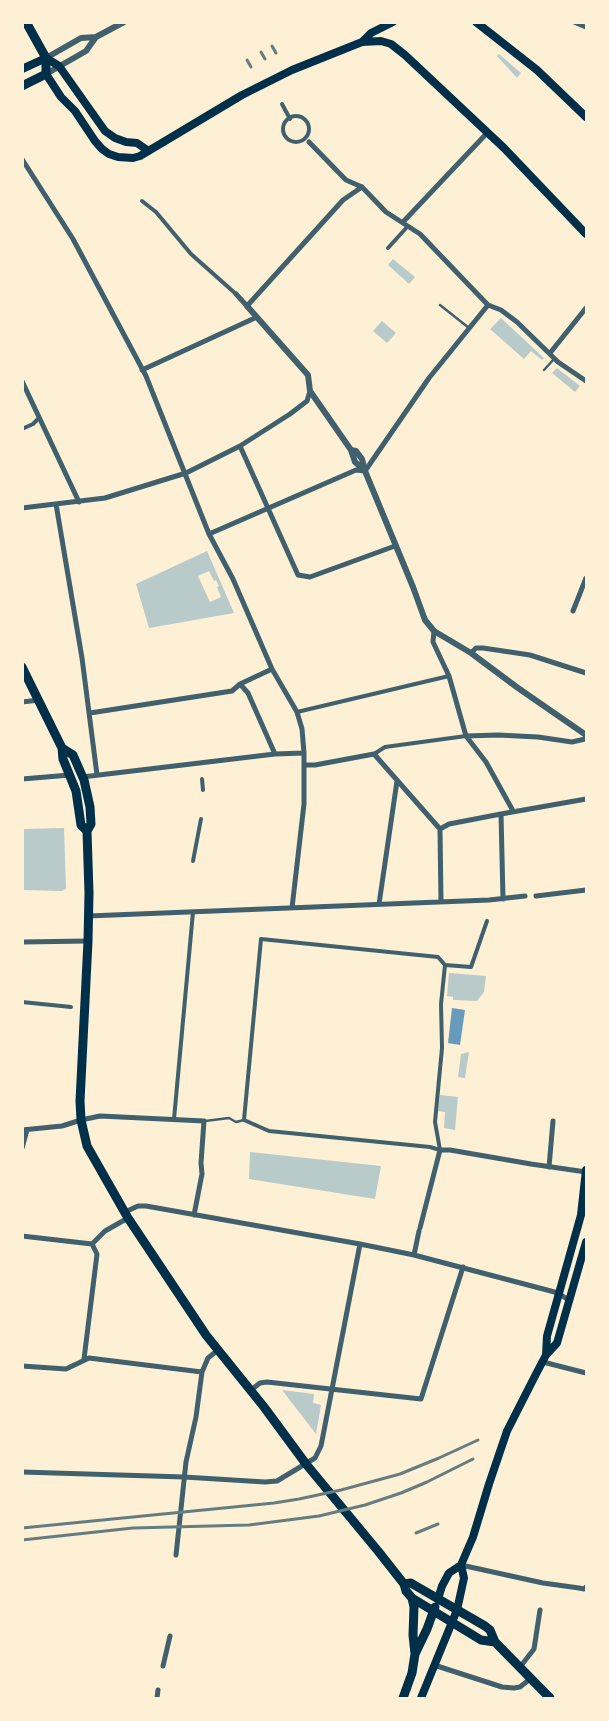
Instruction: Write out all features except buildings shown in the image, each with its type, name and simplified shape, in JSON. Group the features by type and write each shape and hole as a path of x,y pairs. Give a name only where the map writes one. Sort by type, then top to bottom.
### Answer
{"highway":[{"path":"22,86 46,74 46,58 26,22"},
{"path":"22,667 62,748 63,759 76,791 81,825 87,831"},
{"path":"62,748 72,755 86,787 91,824 87,831 88,941 80,1094 81,1120 87,1146 126,1215 189,1311 306,1464 404,1584 406,1591 412,1598 481,1640 495,1642"},
{"path":"404,1584 411,1584 485,1626 490,1630 495,1642 550,1698"},
{"path":"412,1598 414,1607 413,1635 415,1654"},
{"path":"404,1698 412,1673 415,1654 438,1599"}],"main road":[{"path":"362,42 380,25 393,22"},
{"path":"476,22 537,70 586,117"},
{"path":"46,74 102,149 109,154 129,158 140,156 147,150 242,95 292,70 362,42 381,41 390,44 429,77 488,132 586,234"},
{"path":"22,69 46,58 59,66 105,131 115,138 137,143 147,150"},
{"path":"545,1358 546,1340 581,1215 586,1171"},
{"path":"420,1698 457,1610 464,1578 461,1566 473,1537 510,1424 545,1358 557,1343 586,1242"},
{"path":"438,1599 449,1573 461,1566"}],"street":[{"path":"46,58 81,38 96,37 124,22"},
{"path":"574,22 586,26"},
{"path":"46,74 86,51 96,37"},
{"path":"282,104 290,119"},
{"path":"298,117 305,120 309,127 307,140 298,142 290,140 284,134 284,125 290,119 298,117"},
{"path":"388,248 406,224 488,132"},
{"path":"307,140 346,180 362,187 386,212 420,234 488,305 501,310 517,322 570,371 586,381"},
{"path":"22,159 73,239 142,370 210,534 230,572 272,669 297,712 302,728 304,753 304,804 292,908"},
{"path":"247,306 343,200 362,187"},
{"path":"22,508 105,498 186,473 240,446 307,401 310,391 308,375 236,294 191,254 156,212 142,201"},
{"path":"365,471 429,378 488,305"},
{"path":"550,353 586,308"},
{"path":"142,370 257,317"},
{"path":"22,381 79,502"},
{"path":"304,765 315,765 374,754 385,747 466,736 530,736 572,742 585,739 586,736 471,653 434,631 425,620 365,471 355,462 351,450 310,391"},
{"path":"22,429 33,424 39,418"},
{"path":"240,446 298,575 310,577 395,546"},
{"path":"210,534 356,470 365,471"},
{"path":"56,504 90,712 97,775"},
{"path":"572,610 586,578"},
{"path":"434,631 433,642 449,676 466,736 486,762 512,811"},
{"path":"471,653 476,648 483,648 530,655 586,674"},
{"path":"90,712 232,691 240,684 272,669"},
{"path":"297,712 449,676"},
{"path":"240,684 248,693 275,754"},
{"path":"22,702 39,700"},
{"path":"82,777 275,754 304,753"},
{"path":"374,754 440,829 441,902"},
{"path":"22,779 70,775"},
{"path":"202,779 202,790"},
{"path":"379,904 397,781"},
{"path":"440,829 449,824 512,811 586,799"},
{"path":"501,814 503,899"},
{"path":"194,861 201,819"},
{"path":"536,896 586,890"},
{"path":"88,916 441,902 525,896"},
{"path":"174,1119 194,912"},
{"path":"487,921 471,967 446,965 438,956 261,939 244,1120 269,1131 430,1147 549,1167 586,1171"},
{"path":"22,942 88,941"},
{"path":"414,1255 440,1150 435,1122 442,1048 441,1004 446,965"},
{"path":"22,1002 71,1007"},
{"path":"22,1148 25,1130 62,1126 100,1116 204,1121 202,1174 194,1215"},
{"path":"549,1167 553,1121"},
{"path":"22,1236 92,1244 138,1206 146,1206 414,1255 558,1293 570,1301"},
{"path":"84,1359 97,1254 92,1244"},
{"path":"22,1472 184,1477 265,1482 277,1481 315,1458 321,1446 360,1244"},
{"path":"251,1390 260,1383 267,1382 420,1399 463,1267"},
{"path":"176,1555 184,1477 196,1417 202,1372 208,1358 218,1350"},
{"path":"22,1366 66,1369 89,1358 202,1372"},
{"path":"545,1358 586,1373"},
{"path":"461,1566 543,1583 578,1588 586,1587"},
{"path":"520,1667 534,1649 540,1610"},
{"path":"163,1666 170,1636"},
{"path":"434,1665 502,1687 520,1687 530,1679"},
{"path":"157,1698 158,1690"}],"lane":[{"path":"440,305 469,328"},
{"path":"544,370 555,358"},
{"path":"204,1121 230,1118 236,1122 244,1120"}],"shaded area":[{"path":"499,54 521,73 517,78 497,56"},
{"path":"393,259 415,277 409,284 388,265"},
{"path":"501,318 544,358 542,360 531,351 524,359 490,329"},
{"path":"382,321 396,333 387,343 373,331"},
{"path":"557,368 580,386 575,392 552,373"},
{"path":"207,551 234,613 149,628 136,584","holes":["209,571 214,581 216,580 219,586 217,587 221,597 210,602 198,576"]},
{"path":"64,828 66,889 62,891 23,890 23,829"},
{"path":"449,973 486,976 484,992 477,1001 453,1000 453,997 447,996"},
{"path":"469,1052 465,1078 458,1077 461,1054"},
{"path":"440,1095 458,1097 455,1130 444,1128 445,1112 438,1111"},
{"path":"250,1152 381,1166 375,1199 249,1179"},
{"path":"282,1390 314,1394 313,1403 321,1405 316,1434"}],"water":[{"path":"452,1008 465,1010 460,1045 448,1043"}],"railway":[{"path":"272,46 276,53"},
{"path":"261,52 265,59"},
{"path":"247,60 251,67"},
{"path":"22,1528 299,1499 400,1474 478,1440"},
{"path":"22,1540 133,1528 249,1525 319,1516 365,1505 401,1493 473,1459"},
{"path":"416,1533 438,1524"}]}
